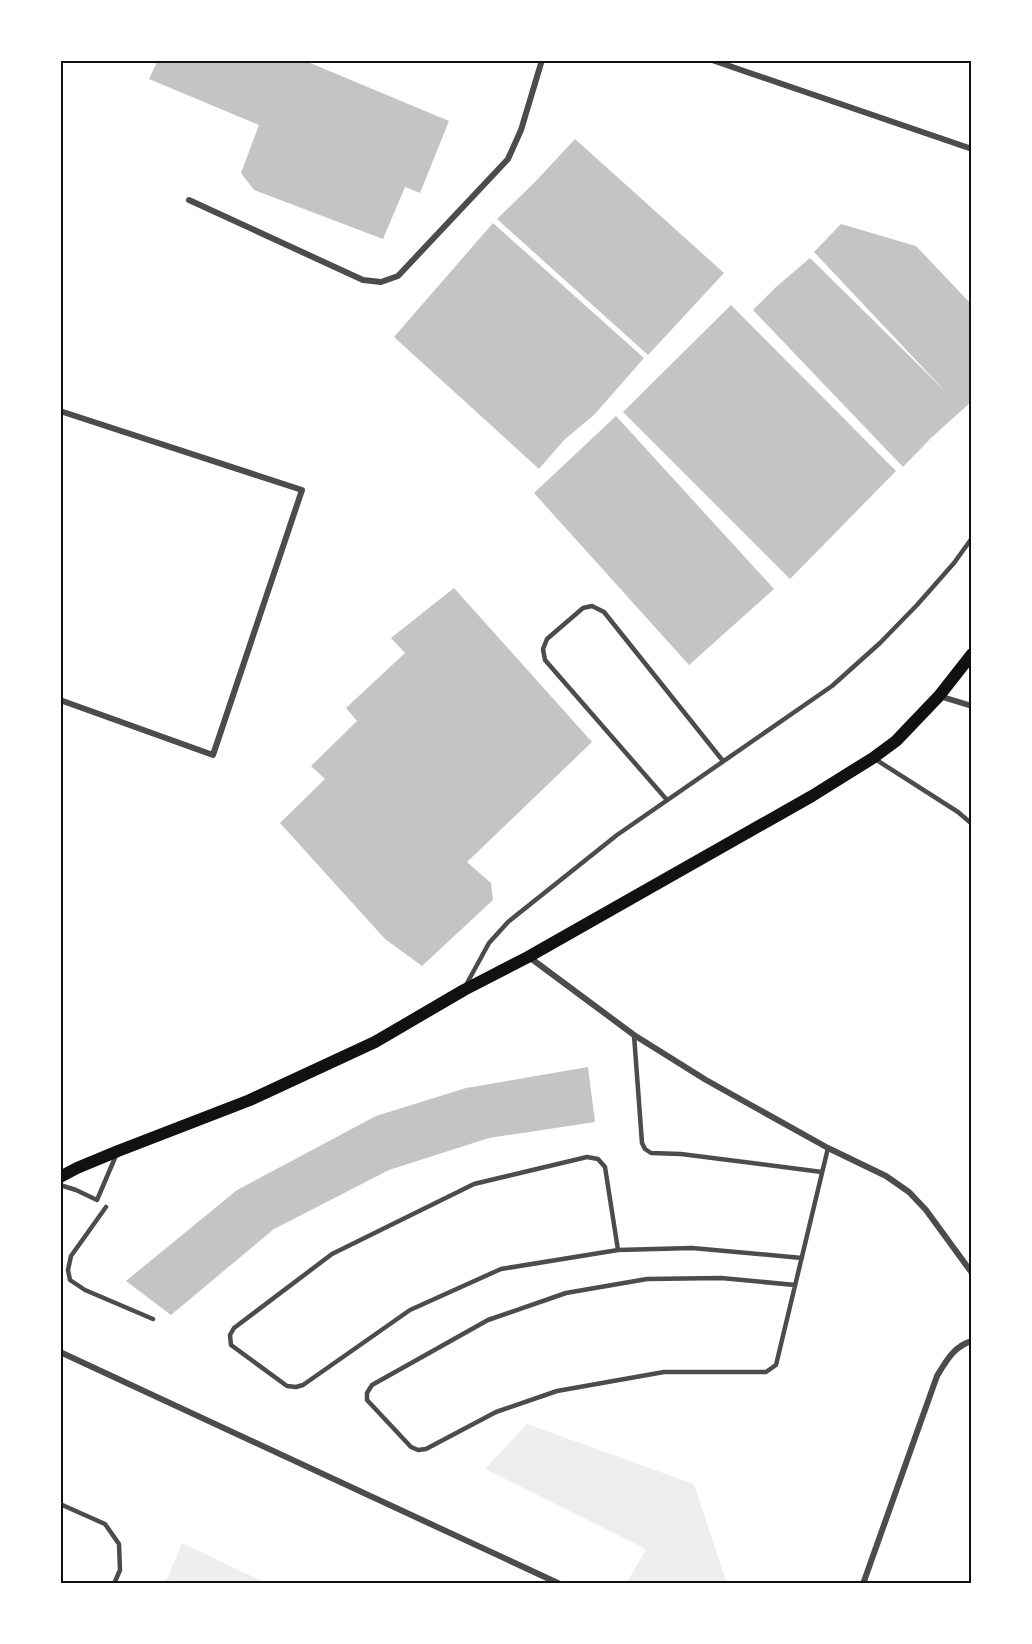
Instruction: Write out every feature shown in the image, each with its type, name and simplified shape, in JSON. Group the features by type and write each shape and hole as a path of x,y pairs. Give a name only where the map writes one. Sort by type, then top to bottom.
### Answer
{"main road":[{"path":"60,1177 118,1151 250,1100 375,1042 812,796 896,741 939,696 972,654"}],"street":[{"path":"189,200 363,280 381,282 398,276 508,159 521,130 542,60"},
{"path":"712,60 972,149"},
{"path":"60,411 302,490 213,755 60,699"},
{"path":"939,696 972,706"},
{"path":"528,957 634,1035 706,1080 828,1148 886,1176 909,1192 932,1217 972,1273"},
{"path":"863,1584 937,1376 950,1354 963,1343 972,1341"},
{"path":"60,1352 560,1584"}],"lane":[{"path":"464,990 489,943 508,922 617,835 840,679 917,605 954,563 972,538"},
{"path":"667,800 545,660 543,649 547,639 583,608 592,606 604,612 723,761"},
{"path":"873,758 958,812 972,824"},
{"path":"634,1035 642,1143 645,1149 651,1153 681,1154 822,1172"},
{"path":"795,1284 721,1278 647,1279 566,1293 488,1320 372,1385 367,1393 368,1400 411,1447 418,1450 426,1449 496,1412 557,1391 664,1372 766,1372 776,1365 828,1148"},
{"path":"60,1185 97,1200 118,1151"},
{"path":"618,1251 605,1167 598,1159 587,1157 474,1184 332,1254 234,1328 230,1335 231,1345 287,1386 296,1388 410,1310 501,1269 618,1251 692,1248 801,1258"},
{"path":"106,1207 71,1256 68,1270 70,1280 85,1290 153,1319"},
{"path":"60,1504 105,1524 118,1544 120,1570 114,1584"}],"shaded area":[{"path":"527,1424 694,1484 727,1584 626,1584 646,1549 485,1469"},
{"path":"182,1543 268,1584 165,1584"}],"building":[{"path":"158,60 303,60 449,121 420,193 405,187 383,239 254,190 241,173 259,125 149,79"},
{"path":"575,139 724,273 648,355 497,219"},
{"path":"493,223 644,358 594,415 564,440 539,469 394,337"},
{"path":"841,224 916,246 972,305 972,401 903,467 753,310 810,258 946,392 814,252"},
{"path":"731,305 896,471 790,579 623,412"},
{"path":"616,416 774,589 689,665 534,493"},
{"path":"454,588 592,742 467,862 491,883 493,900 422,966 385,939 280,823 325,779 311,766 357,721 346,708 405,653 391,638"},
{"path":"588,1067 595,1122 489,1138 389,1170 274,1229 171,1315 126,1281 237,1190 376,1116 466,1088"}]}
